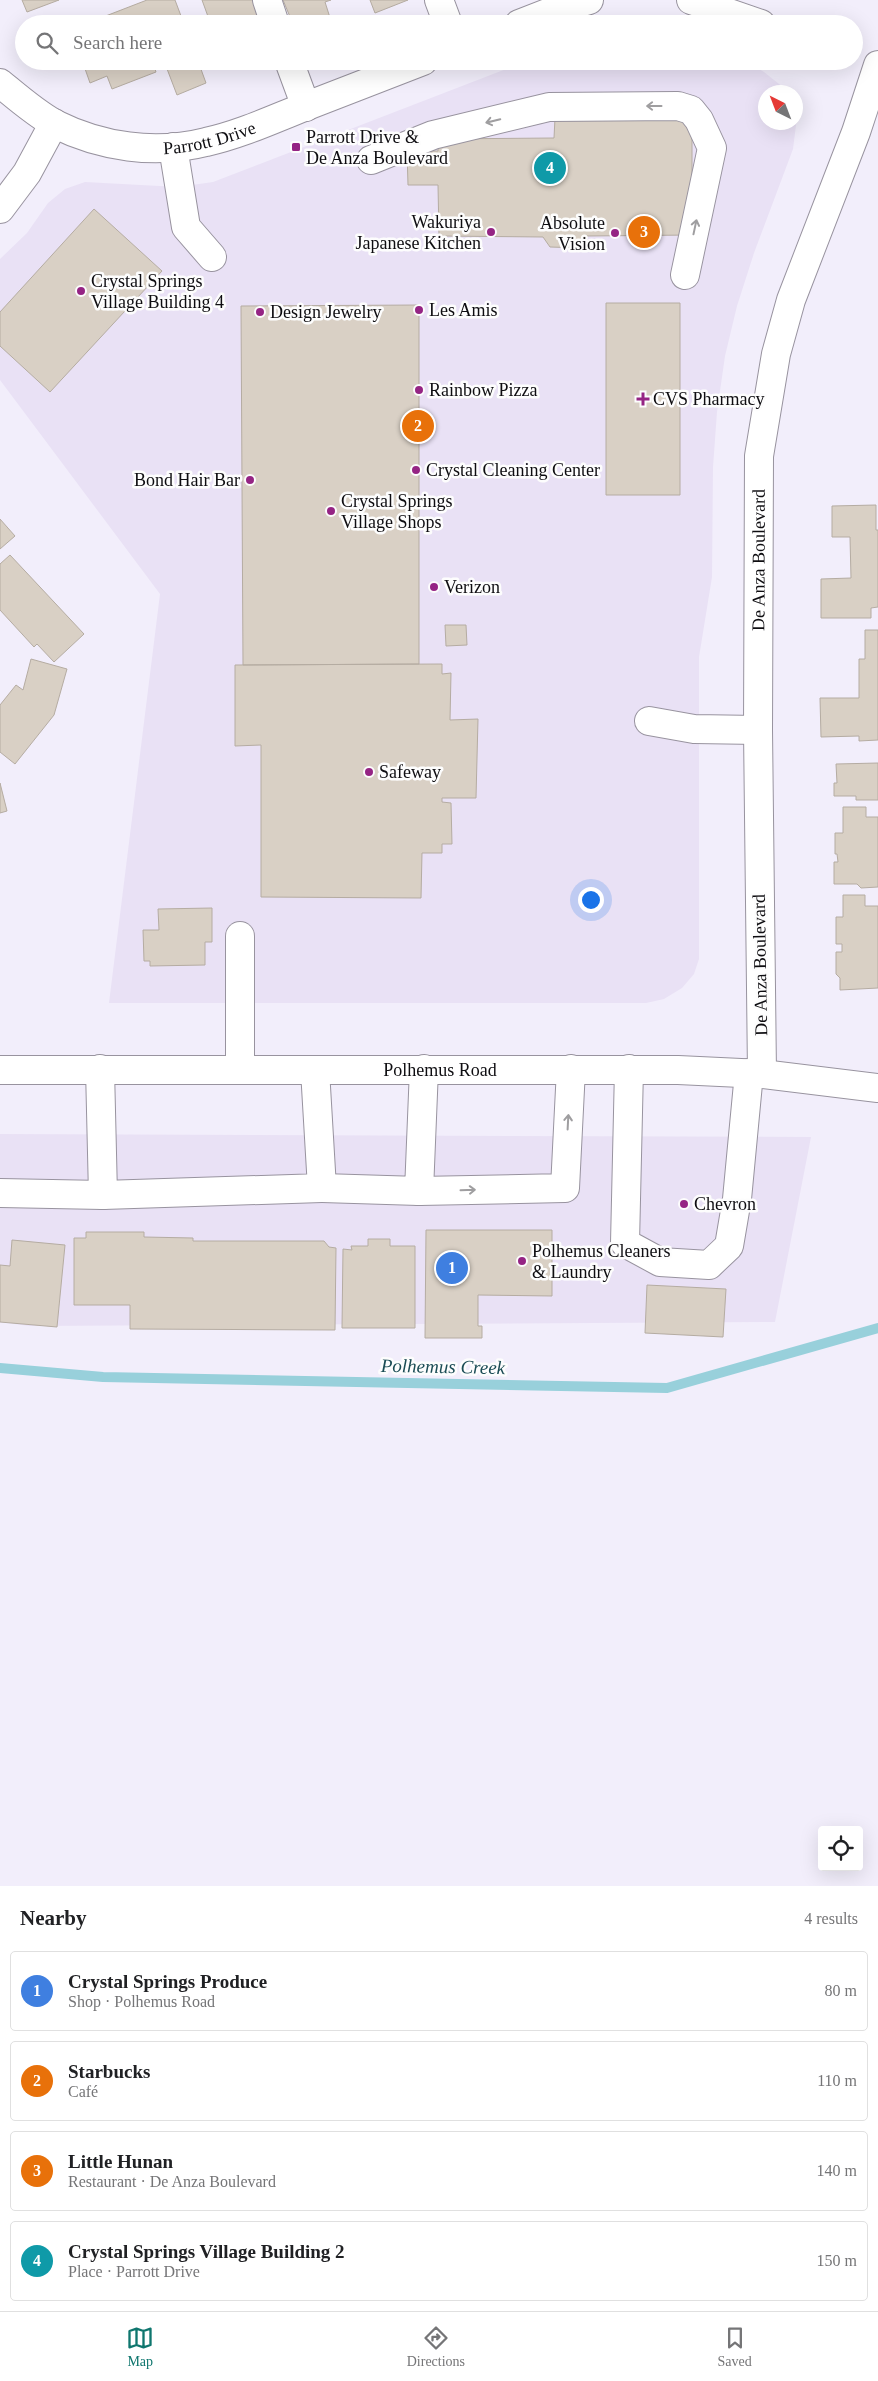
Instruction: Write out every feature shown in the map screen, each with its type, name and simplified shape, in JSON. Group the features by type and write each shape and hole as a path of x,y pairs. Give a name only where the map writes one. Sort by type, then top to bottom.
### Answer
{"street":[{"path":"267,0 273,15"},
{"path":"439,0 445,15"},
{"path":"542,15 589,0"},
{"path":"690,0 749,13"},
{"name":"De Anza Boulevard","path":"629,1069 625,1244 660,1262 709,1265 729,1246 755,1074 759,456 776,354 791,300 856,132 870,65"},
{"path":"292,70 306,107"},
{"name":"Parrott Drive","path":"0,83 24,104 54,123 108,143 140,148 173,147 205,143 238,133 400,70"},
{"path":"371,160 433,135 549,107 678,106 691,110 699,120 712,148 685,275"},
{"path":"0,209 27,173 54,123"},
{"path":"173,147 186,227 212,257"},
{"path":"649,721 694,730 758,730"},
{"path":"240,936 240,1069"},
{"path":"419,1192 424,1069"},
{"path":"0,1193 103,1195 322,1188 419,1192 565,1188 571,1069"},
{"name":"Polhemus Road","path":"0,1070 629,1069 755,1074 878,1088"},
{"path":"100,1070 103,1195"},
{"path":"315,1070 322,1188"}],"shaded area":[{"path":"504,70 761,70 780,85 758,85 758,130 795,130 793,149 754,253 737,306 725,356 717,412 713,467 712,577 699,657 699,959 694,974 682,988 664,999 646,1003 109,1003 160,594 0,380 0,259 27,233 48,203 65,189 85,182 178,187 213,182"},
{"path":"0,1134 811,1137 775,1322 29,1326 0,1322"}],"building":[{"path":"22,0 59,0 27,12"},
{"path":"147,0 175,0 181,15 108,15"},
{"path":"202,0 257,0 264,15 207,15"},
{"path":"283,0 331,0 325,2 329,15 289,15"},
{"path":"370,0 408,0 375,13"},
{"path":"85,70 155,70 156,72 112,89 107,76 90,83"},
{"path":"167,70 201,70 206,83 177,95"},
{"path":"692,117 692,235 587,236 581,248 550,247 543,237 439,236 438,185 408,185 407,151 438,151 438,139 554,138 555,118"},
{"name":"Crystal Springs Village Building 4","path":"94,209 162,271 50,392 0,346 0,312"},
{"name":"CVS Pharmacy","path":"606,303 680,303 680,495 606,495"},
{"name":"Crystal Springs Village Shops","path":"419,305 419,664 243,665 241,306"},
{"path":"876,505 876,530 878,530 878,607 871,608 871,618 821,618 821,579 851,578 850,537 832,537 832,506"},
{"path":"0,519 15,536 0,549"},
{"path":"10,555 84,634 54,662 37,644 34,647 0,610 0,564"},
{"path":"445,625 466,625 467,645 446,646"},
{"path":"865,630 878,630 878,740 859,741 859,736 821,737 820,698 859,698 859,659 865,659"},
{"path":"31,659 67,669 54,715 15,764 0,752 0,705 16,685 23,690"},
{"name":"Safeway","path":"442,664 442,674 451,673 450,720 478,719 476,798 442,798 442,802 451,803 452,844 442,844 442,853 422,853 421,898 261,897 261,745 235,746 235,665"},
{"path":"878,763 878,800 856,800 856,796 834,796 834,783 837,783 836,764"},
{"path":"0,783 7,811 0,813"},
{"path":"843,807 866,807 866,817 878,817 878,887 861,888 857,884 834,884 834,862 838,862 837,854 835,854 835,833 843,833"},
{"path":"843,895 865,895 865,906 878,906 878,988 840,990 840,978 836,974 836,952 842,952 842,944 836,944 836,917 843,917"},
{"path":"212,908 212,942 205,942 205,965 150,966 150,961 144,961 143,930 159,930 158,909"},
{"path":"426,1230 552,1230 552,1296 478,1295 478,1326 482,1326 482,1338 425,1338"},
{"path":"86,1232 144,1232 144,1237 193,1238 193,1241 324,1241 329,1247 336,1248 335,1330 130,1329 130,1305 74,1305 74,1238 86,1238"},
{"path":"368,1239 390,1239 390,1246 415,1246 415,1328 342,1328 343,1249 352,1250 351,1246 368,1246"},
{"path":"12,1240 65,1245 57,1327 0,1322 0,1265 10,1266"},
{"path":"647,1285 726,1289 723,1337 645,1333"}],"waterway":[{"name":"Polhemus Creek","path":"0,1368 103,1377 667,1388 878,1328"}],"place":[{"name":"Parrott Drive & De Anza Boulevard","path":"296,147"},
{"name":"Crystal Springs Village Building 2","path":"550,168"},
{"name":"Wakuriya Japanese Kitchen","path":"491,232"},
{"name":"Little Hunan","path":"644,232"},
{"name":"Absolute Vision","path":"615,233"},
{"name":"Crystal Springs Village Building 4","path":"81,291"},
{"name":"Les Amis","path":"419,310"},
{"name":"Design Jewelry","path":"260,312"},
{"name":"Rainbow Pizza","path":"419,390"},
{"name":"CVS Pharmacy","path":"643,399"},
{"name":"Starbucks","path":"418,426"},
{"name":"Crystal Cleaning Center","path":"416,470"},
{"name":"Bond Hair Bar","path":"250,480"},
{"name":"Crystal Springs Village Shops","path":"331,511"},
{"name":"Verizon","path":"434,587"},
{"name":"Safeway","path":"369,772"},
{"name":"Chevron","path":"684,1204"},
{"name":"Polhemus Cleaners & Laundry","path":"522,1261"},
{"name":"Crystal Springs Produce","path":"452,1268"}]}
